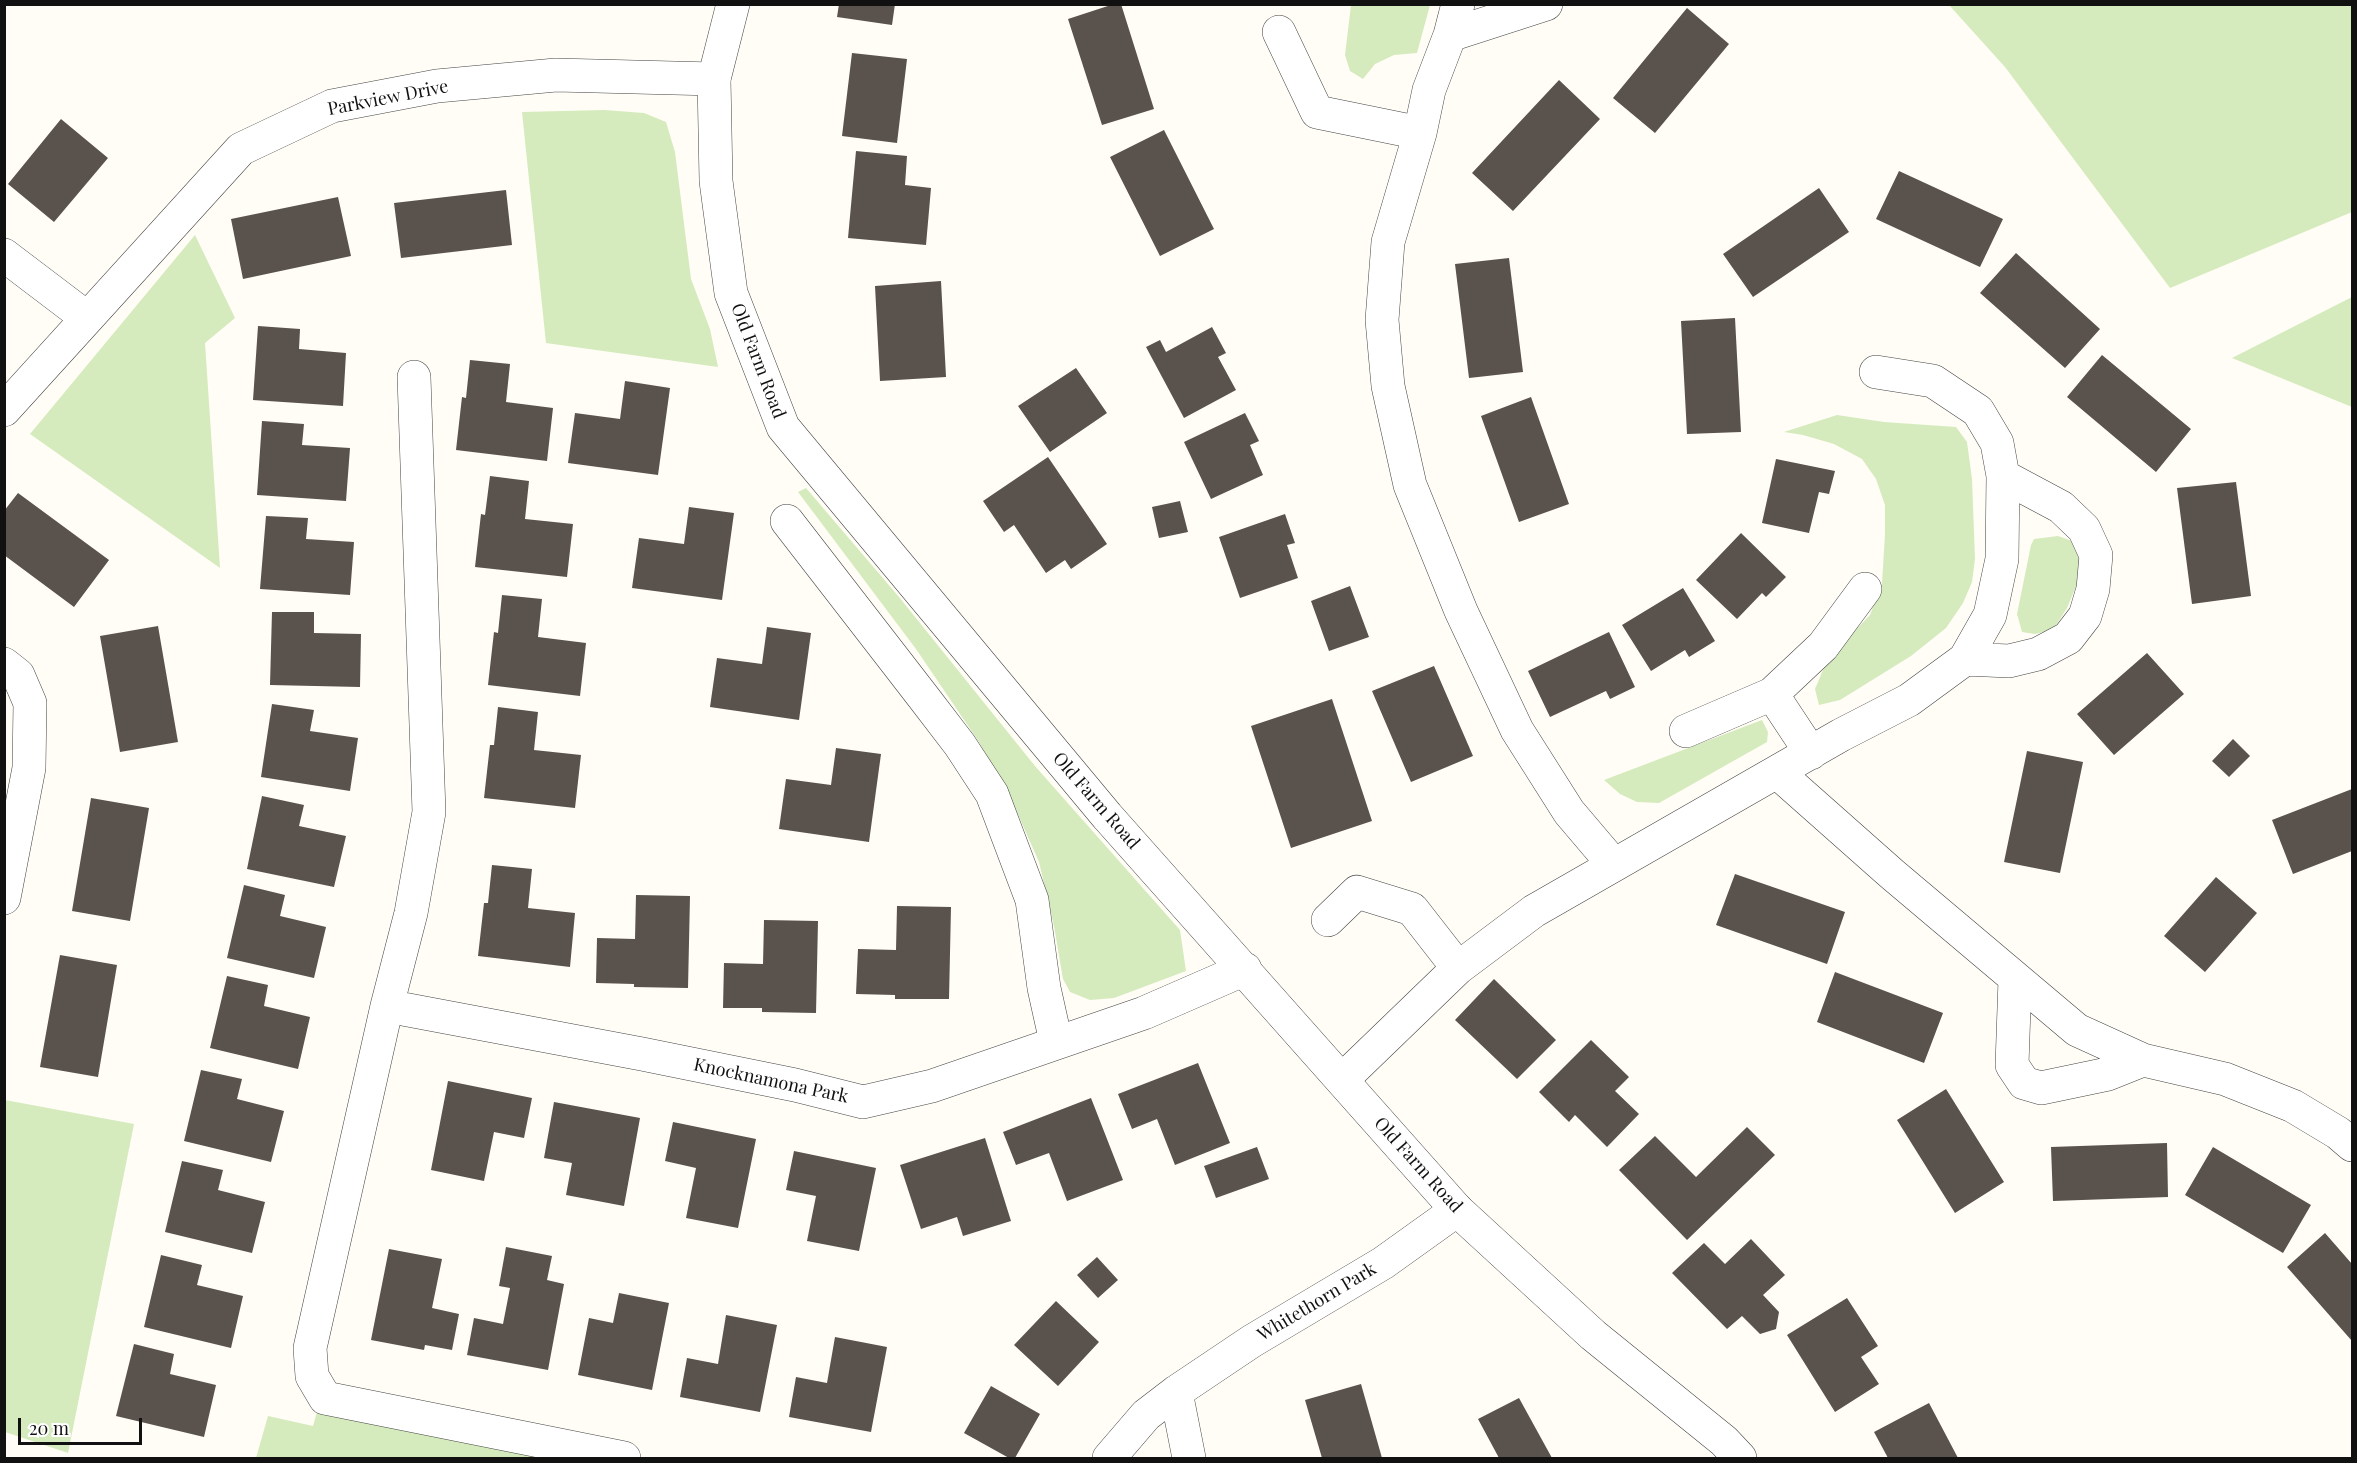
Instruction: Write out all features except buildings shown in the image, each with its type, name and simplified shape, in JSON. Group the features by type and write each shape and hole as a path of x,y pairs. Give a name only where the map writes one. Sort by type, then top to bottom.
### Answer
{"street":[{"name":"Old Farm Road","path":"733,4 714,79 716,181 731,293 783,427 1107,816 1457,1210 1593,1335 1724,1441 1740,1458"},
{"path":"1546,4 1454,20 1429,90 1420,133 1388,242 1382,320 1388,386 1410,485 1461,611 1517,730 1569,812 1614,864"},
{"path":"1280,32 1317,112 1420,133"},
{"name":"Parkview Drive","path":"4,410 241,149 332,106 437,86 556,75 714,79"},
{"path":"4,255 87,318"},
{"path":"1343,1079 1458,968 1534,911 1811,753 1909,700 1965,659 1990,615 2002,559 2003,476 1997,443 1978,411 1933,381 1876,372"},
{"path":"414,377 429,812 411,913 387,1006 310,1348 312,1376 325,1398 624,1458"},
{"path":"1965,659 2009,661 2038,654 2068,638 2085,616 2092,589 2096,555 2084,529 2061,507 2003,476"},
{"path":"787,521 960,745 992,794 1032,900 1044,988 1056,1042"},
{"path":"1686,731 1772,694 1823,646 1865,589"},
{"path":"4,664 18,675 30,703 30,741 29,768 4,898"},
{"path":"1772,694 1811,753"},
{"path":"1778,773 2077,1030 2143,1060 2225,1079 2348,1130"},
{"path":"1328,920 1357,892 1412,909 1458,968"},
{"name":"Knocknamona Park","path":"387,1006 642,1054 863,1101 932,1086 1144,1012 1245,969"},
{"path":"2015,979 2012,1065 2024,1083 2041,1088 2108,1074 2143,1060"},
{"name":"Whitethorn Park","path":"1109,1458 1146,1415 1176,1392 1252,1341 1383,1263 1457,1210"},
{"path":"1176,1392 1190,1458"}],"green space":[{"path":"1351,5 1430,5 1417,53 1394,55 1375,64 1363,79 1350,71 1345,55"},
{"path":"1949,5 2352,5 2352,212 2170,288 2005,67"},
{"path":"604,110 644,113 666,122 675,152 691,279 710,329 718,367 546,343 522,112"},
{"path":"195,235 235,318 205,343 220,568 30,434"},
{"path":"2352,297 2352,407 2232,358"},
{"path":"1837,415 1884,422 1956,427 1967,442 1972,479 1975,559 1972,582 1963,603 1946,628 1911,656 1840,700 1819,705 1815,689 1823,670 1846,640 1870,615 1882,583 1885,505 1876,479 1862,459 1834,444 1784,432"},
{"path":"806,488 899,597 1035,766 1180,930 1186,971 1114,998 1090,1000 1070,992 1063,979 1054,926 1039,862 1013,803 979,742 916,649 798,492"},
{"path":"2058,536 2075,542 2085,565 2067,608 2053,630 2035,634 2022,632 2017,614 2031,545 2034,539"},
{"path":"1762,720 1768,732 1767,742 1659,803 1637,802 1620,794 1604,780"},
{"path":"5,1100 134,1124 68,1453 5,1432"},
{"path":"317,1412 566,1458 256,1458 268,1416 313,1426"}]}
